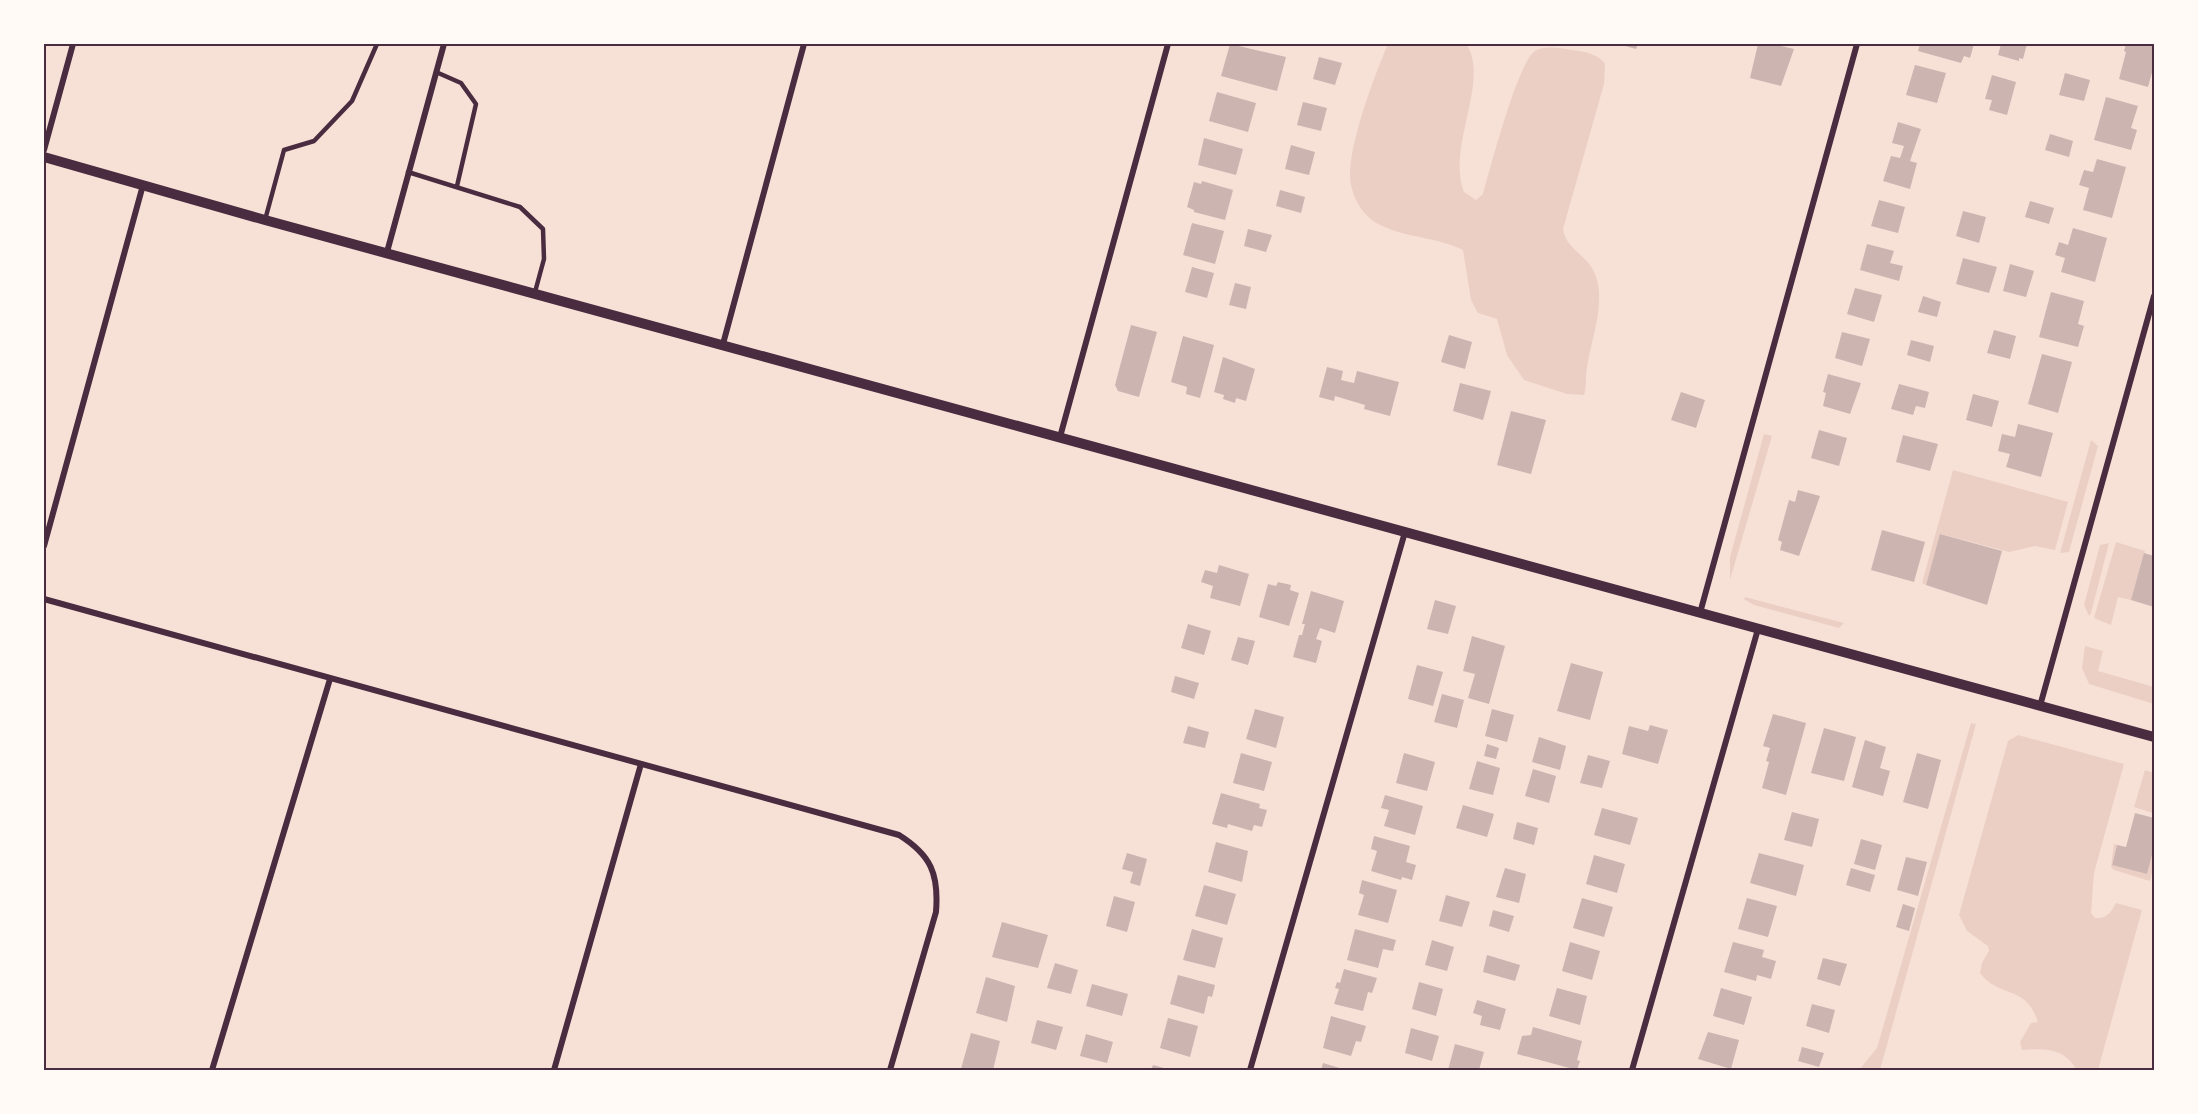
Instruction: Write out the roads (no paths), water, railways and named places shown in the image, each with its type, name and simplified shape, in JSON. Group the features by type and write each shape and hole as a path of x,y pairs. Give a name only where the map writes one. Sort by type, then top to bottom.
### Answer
{"street":[{"path":"44,150 73,44"},
{"path":"387,252 444,44"},
{"path":"723,344 804,44"},
{"path":"1060,437 1168,44"},
{"path":"1700,613 1857,44"},
{"path":"44,157 265,220 535,292 2154,737"},
{"path":"44,546 143,185"},
{"path":"2040,706 2154,296"},
{"path":"1250,1071 1405,532"},
{"path":"44,599 899,834 915,845 934,872 938,890 936,912 890,1071"},
{"path":"1632,1071 1758,629"},
{"path":"212,1071 330,679"},
{"path":"554,1071 641,764"}],"lane":[{"path":"265,220 284,150 314,141 352,101 377,44"},
{"path":"436,72 461,83 476,104 457,186"},
{"path":"408,172 520,207 543,229 543,259 535,292"}]}
